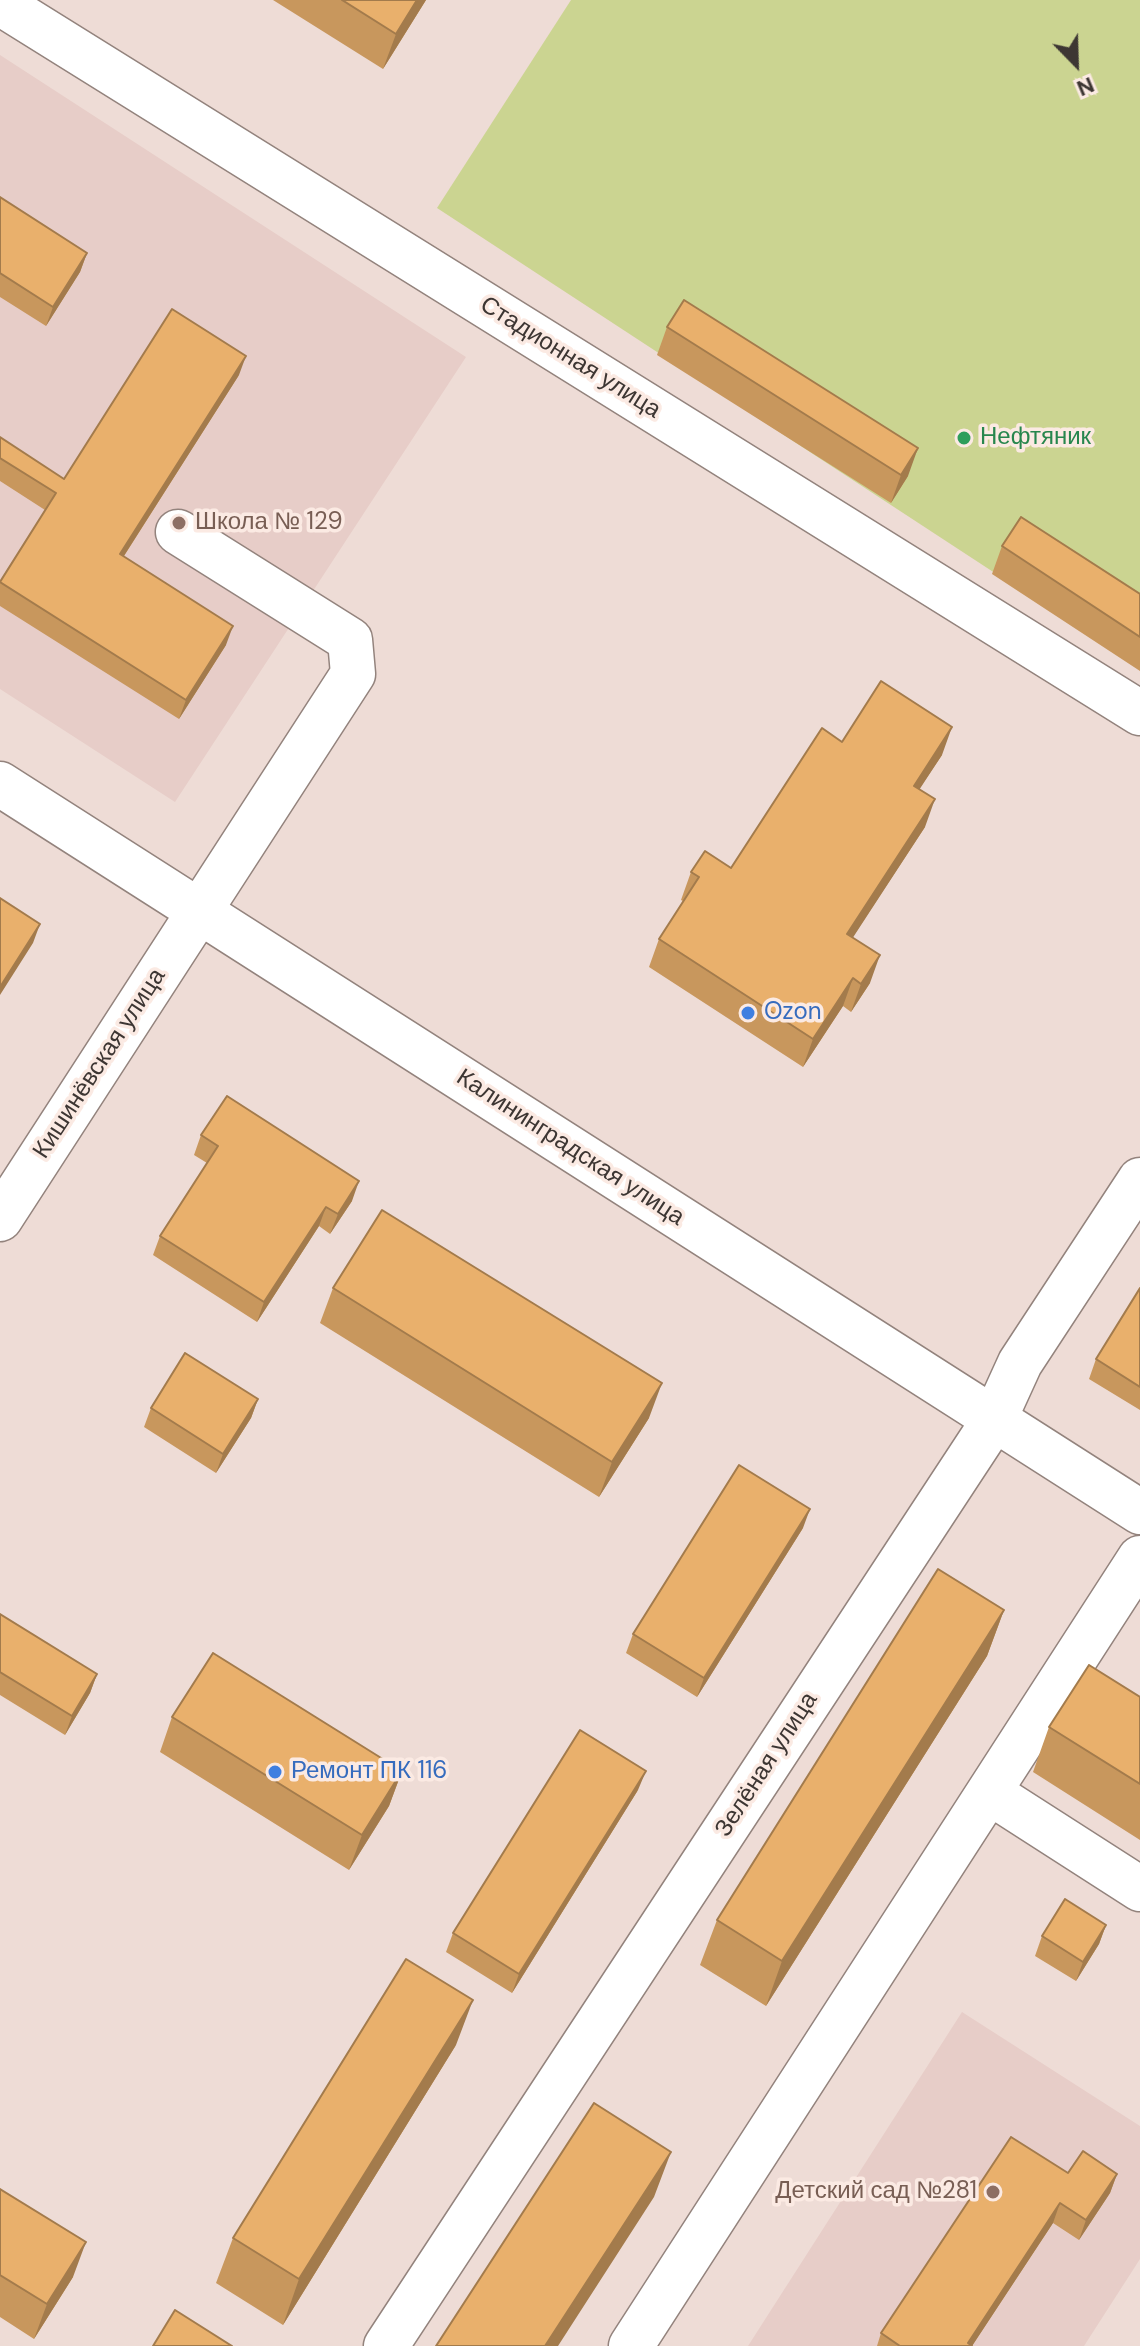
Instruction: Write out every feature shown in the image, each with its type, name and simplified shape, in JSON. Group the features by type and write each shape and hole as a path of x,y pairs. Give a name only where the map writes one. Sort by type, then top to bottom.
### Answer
{"street":[{"name":"Стадионная улица","path":"0,3 1140,713"},
{"name":"Кишинёвская улица","path":"0,1219 353,674 350,640 178,532"},
{"name":"Калининградская улица","path":"0,784 1140,1512"},
{"name":"Зелёная улица","path":"386,2346 994,1420 1020,1363 1136,1195"},
{"path":"631,2346 1140,1558"},
{"path":"989,1792 1140,1889"}],"shaded area":[{"name":"Школа № 129","path":"0,55 466,357 175,802 0,689"},
{"name":"Детский сад №281","path":"962,2012 1140,2126 1140,2259 1084,2346 748,2346"}],"green space":[{"name":"Нефтяник","path":"571,0 1140,0 1140,668 437,208"}],"building":[{"path":"342,0 417,0 396,34"},
{"path":"0,197 87,253 53,307 0,273"},
{"path":"684,300 918,448 901,475 667,327"},
{"path":"172,309 246,356 120,554 233,626 186,700 0,582 56,493 0,458 0,437 64,479"},
{"path":"1021,517 1140,594 1140,637 1002,546"},
{"path":"881,681 952,727 914,786 935,799 847,934 880,955 861,984 853,978 813,1039 659,939 699,877 691,872 705,851 731,868 822,728 842,742"},
{"path":"0,898 40,924 0,987"},
{"path":"227,1096 359,1181 338,1214 326,1207 264,1302 160,1236 218,1146 201,1135"},
{"path":"382,1210 662,1383 612,1462 333,1288"},
{"path":"1140,1288 1140,1387 1096,1359"},
{"path":"185,1353 258,1399 223,1454 151,1408"},
{"path":"739,1465 810,1509 704,1678 633,1634"},
{"path":"938,1569 1004,1610 782,1961 717,1920"},
{"path":"0,1614 97,1674 72,1716 0,1672"},
{"path":"213,1653 402,1771 362,1835 172,1717"},
{"path":"1089,1665 1140,1697 1140,1784 1049,1727"},
{"path":"580,1730 646,1771 519,1974 453,1933"},
{"path":"1065,1899 1106,1925 1083,1962 1042,1936"},
{"path":"406,1959 473,2000 299,2279 233,2238"},
{"path":"594,2103 671,2152 545,2346 436,2346"},
{"path":"1011,2137 1068,2173 1083,2151 1117,2174 1086,2220 1060,2203 968,2343 972,2346 900,2346 881,2333"},
{"path":"0,2189 86,2242 47,2304 0,2275"},
{"path":"175,2310 232,2346 153,2346"}],"place":[{"name":"Нефтяник","path":"964,438"},
{"name":"Школа № 129","path":"179,523"},
{"name":"Ozon","path":"748,1013"},
{"name":"Ремонт ПК 116","path":"275,1772"},
{"name":"Детский сад №281","path":"993,2192"}]}
